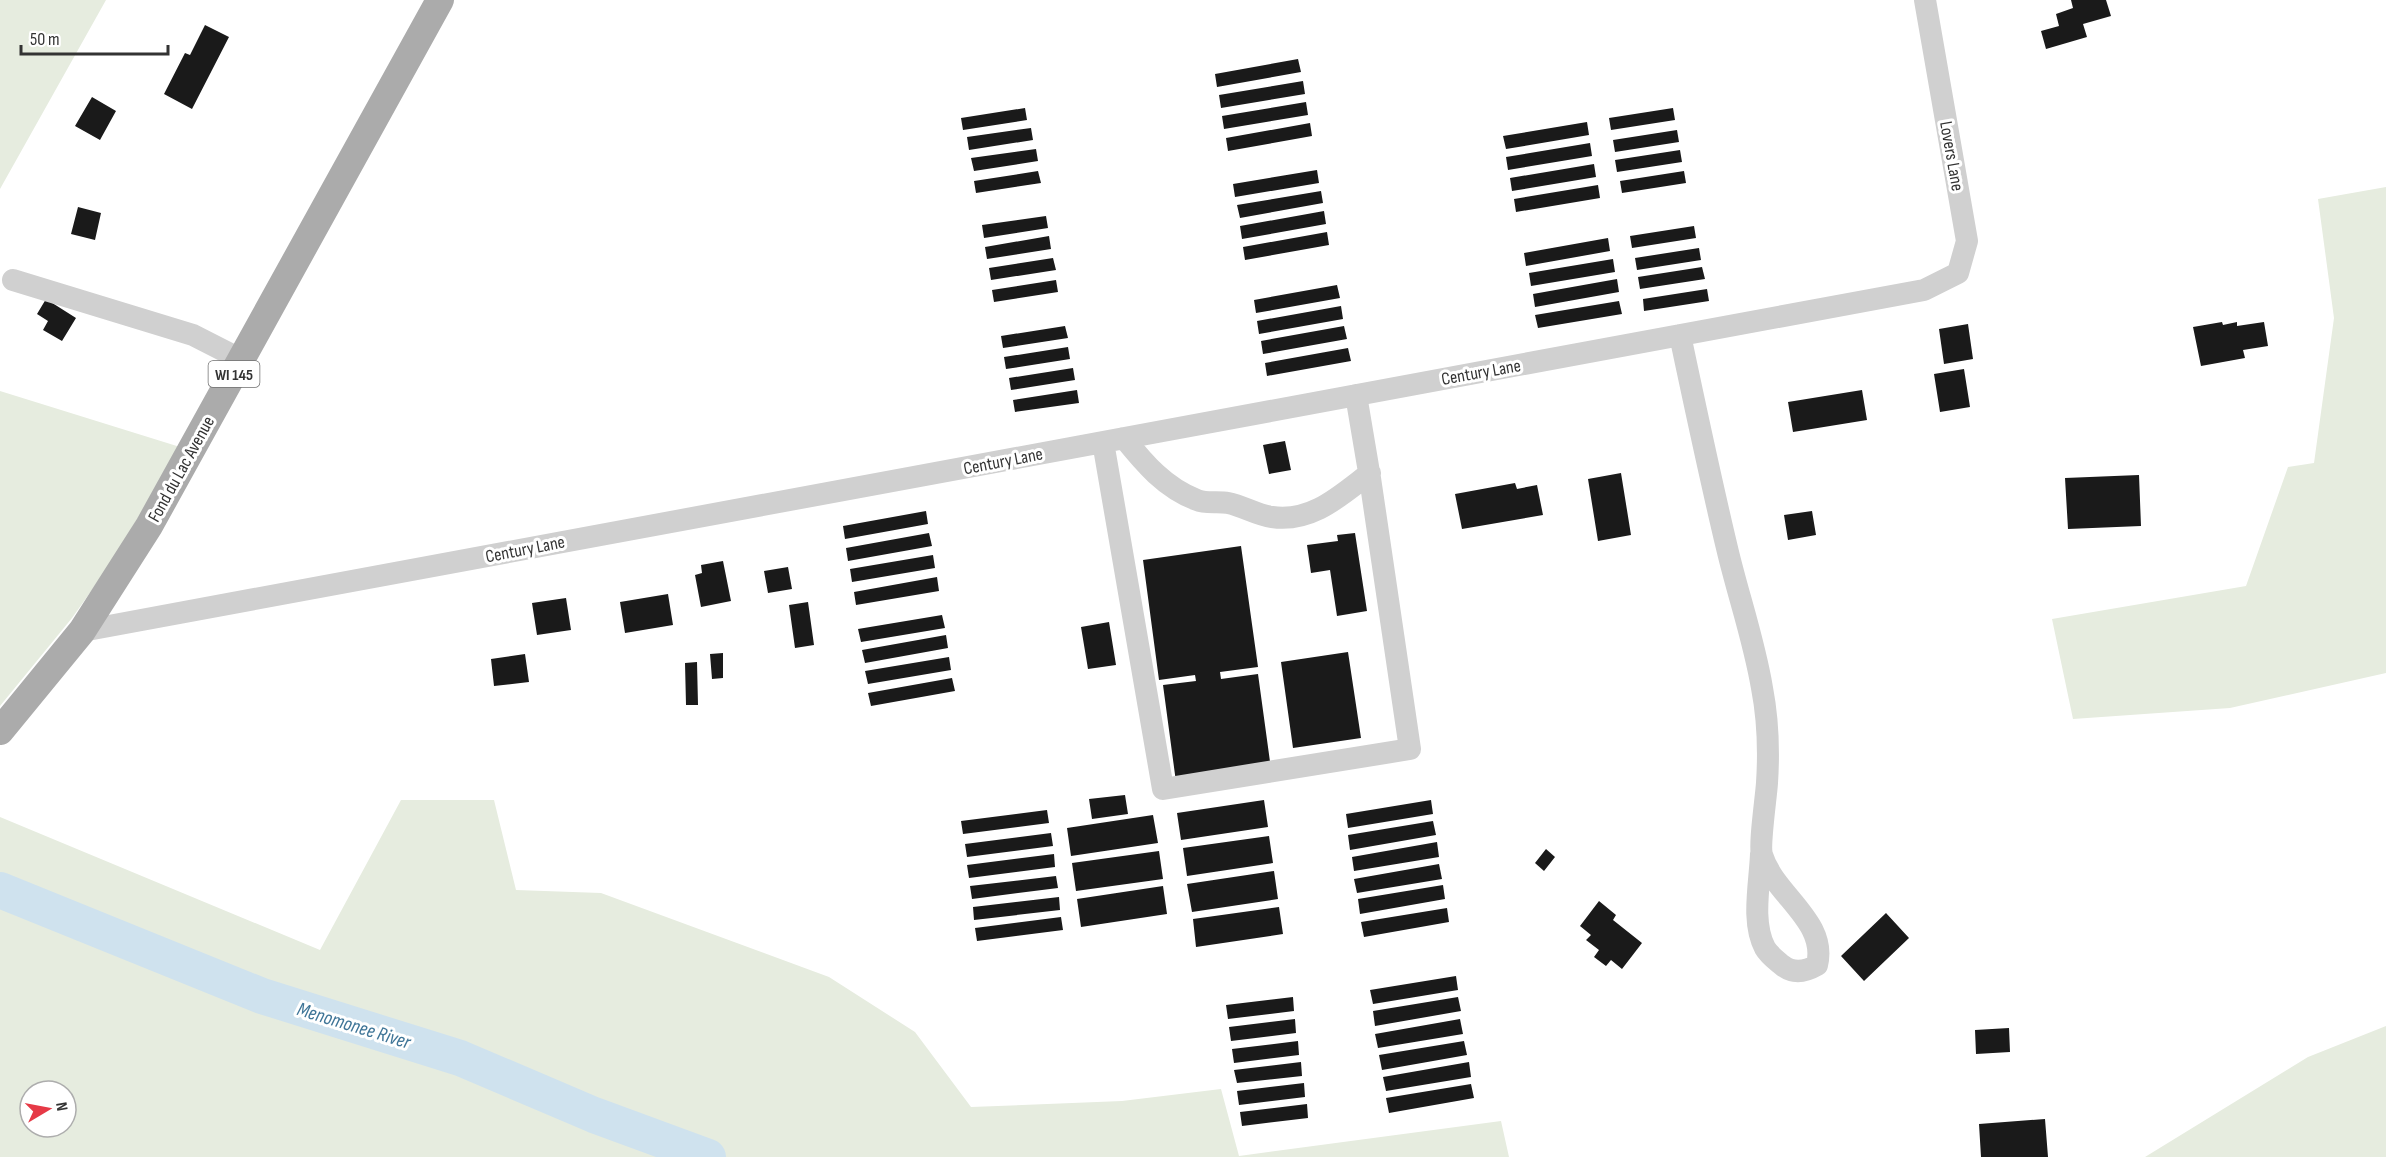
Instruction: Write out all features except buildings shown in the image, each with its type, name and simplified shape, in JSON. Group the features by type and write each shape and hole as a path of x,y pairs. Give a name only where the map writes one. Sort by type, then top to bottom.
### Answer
{"main road":[{"name":"Fond du Lac Avenue","path":"0,731 82,631 149,526 440,0"}],"street":[{"name":"Lovers Lane","path":"1924,290 1958,273 1967,241 1925,0"},
{"path":"13,279 193,335 242,360"},
{"name":"Century Lane","path":"82,631 1924,290"},
{"path":"1680,335 1727,550 1749,626 1763,689 1767,732 1767,780 1761,854 1758,920 1765,948 1785,968 1796,972 1808,969 1816,965 1820,952 1817,937 1772,875 1761,854"},
{"path":"1113,440 1163,789 1410,749 1370,473 1356,395"},
{"path":"1113,440 1173,488 1198,501 1228,503 1272,517 1296,517 1326,507 1370,473"}],"shaded area":[{"path":"0,0 106,0 0,189"},
{"path":"2386,187 2386,673 2230,708 2073,719 2052,619 2246,586 2288,467 2314,463 2334,318 2318,199"},
{"path":"0,391 180,447 111,563 72,618 0,706"},
{"path":"401,800 494,800 516,890 601,893 829,977 915,1032 971,1107 1122,1101 1221,1089 1239,1156 1501,1121 1509,1157 0,1157 0,817 320,950"},
{"path":"2386,1026 2386,1157 2145,1157 2308,1057"}],"waterway":[{"name":"Menomonee River","path":"0,890 262,996 460,1058 594,1115 708,1157"}]}
